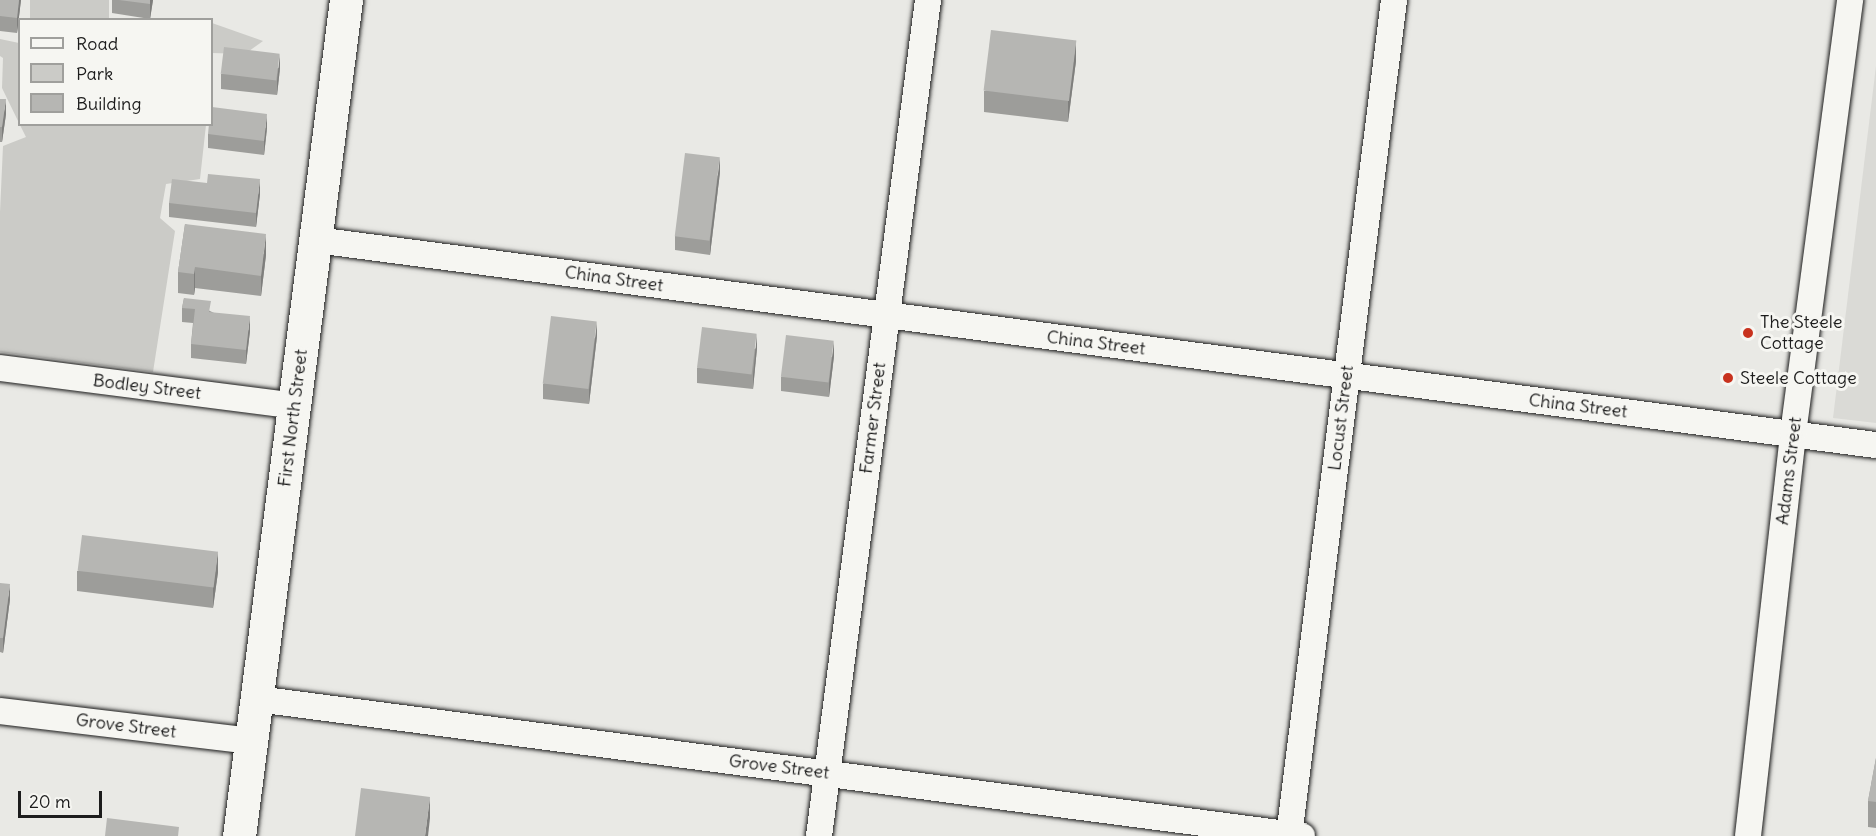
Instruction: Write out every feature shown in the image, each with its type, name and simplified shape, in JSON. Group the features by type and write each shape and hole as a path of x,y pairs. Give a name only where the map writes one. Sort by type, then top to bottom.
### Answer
{"street":[{"name":"First North Street","path":"239,836 346,0"},
{"name":"Farmer Street","path":"819,836 928,0"},
{"name":"Locust Street","path":"1293,835 1394,0"},
{"name":"Adams Street","path":"1748,836 1793,434 1850,0"},
{"name":"China Street","path":"316,240 1876,445"},
{"name":"Bodley Street","path":"0,368 295,406"},
{"name":"Grove Street","path":"257,699 1293,835"},
{"name":"Grove Street","path":"0,711 251,741"}],"shaded area":[{"path":"1876,66 1876,423 1833,418"}],"green space":[{"path":"30,0 109,0 109,18 30,18"},
{"path":"213,23 263,41 245,54 213,53"},
{"path":"0,39 18,43 18,121 2,88 3,58 0,56"},
{"path":"20,126 206,126 200,179 166,184 160,218 175,231 153,372 0,352 0,212 3,146 26,137"}],"building":[{"path":"0,0 19,0 17,18 0,16"},
{"path":"119,0 150,0 150,4"},
{"path":"991,30 1076,40 1069,101 984,91"},
{"path":"224,47 280,54 276,81 221,74"},
{"path":"0,99 6,99 2,127 0,127"},
{"path":"213,107 267,114 264,141 208,134 209,126 213,126"},
{"path":"685,153 720,157 710,241 675,236"},
{"path":"208,174 260,179 256,213 169,203 172,179 207,183"},
{"path":"185,224 266,234 261,276 195,267 194,274 178,272"},
{"path":"184,298 211,301 209,312 250,316 246,350 191,344 195,309 182,308"},
{"path":"551,316 597,322 588,389 543,383"},
{"path":"702,327 757,334 752,374 697,368"},
{"path":"786,335 834,341 829,383 781,377"},
{"path":"82,535 218,552 214,587 78,571"},
{"path":"0,583 10,584 3,638 0,638"},
{"path":"1876,758 1876,802 1868,801"},
{"path":"361,788 430,797 425,836 355,836"},
{"path":"107,818 179,827 178,836 105,836"}],"place":[{"name":"The Steele Cottage","path":"1748,333"},
{"name":"Steele Cottage","path":"1728,378"}]}
